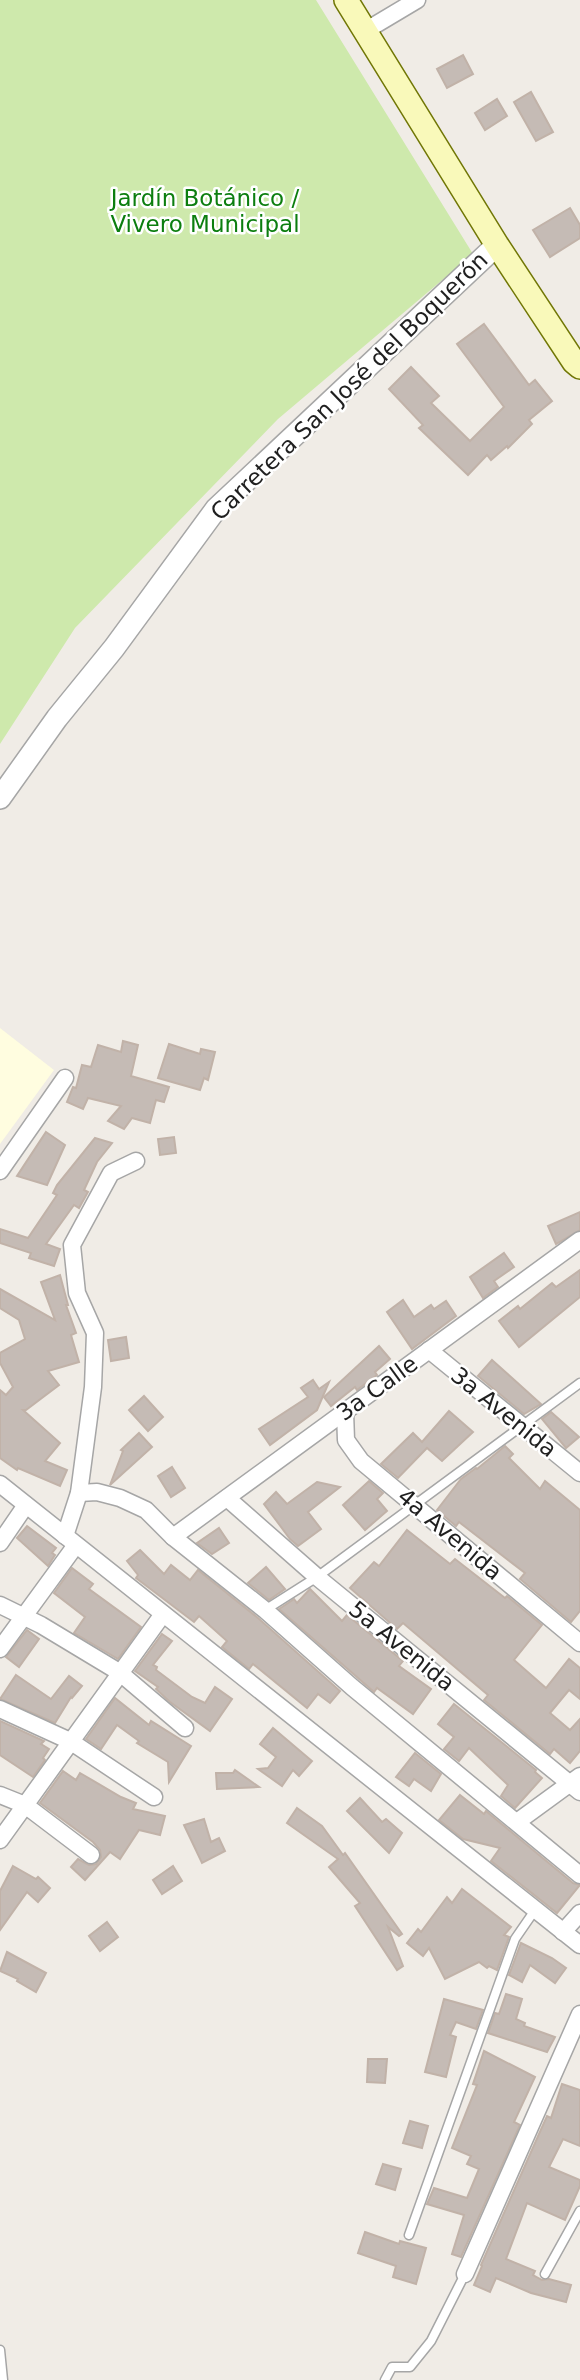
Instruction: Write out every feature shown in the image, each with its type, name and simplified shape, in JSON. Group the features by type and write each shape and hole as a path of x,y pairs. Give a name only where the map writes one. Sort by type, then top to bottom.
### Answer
{"main road":[{"path":"346,0 497,245 578,362"}],"street":[{"path":"365,31 417,0"},
{"name":"Carretera San José del Boquerón","path":"0,798 57,718 114,648 216,509 497,245"},
{"path":"0,1171 65,1078"},
{"path":"0,1649 71,1540 93,1387 95,1333 77,1293 72,1245 111,1173 136,1161"},
{"name":"3a Calle","path":"173,1537 580,1240"},
{"name":"3a Avenida","path":"429,1350 580,1473"},
{"name":"4a Avenida","path":"345,1412 346,1440 361,1461 580,1643"},
{"path":"0,1484 580,1945"},
{"path":"79,1493 97,1492 120,1498 146,1510 173,1537 265,1610 352,1687 580,1875"},
{"name":"5a Avenida","path":"226,1498 317,1577 577,1784"},
{"path":"0,1543 26,1505"},
{"path":"0,1605 41,1625 119,1672 185,1728"},
{"path":"0,1840 163,1614"},
{"path":"0,1709 70,1741 154,1797"},
{"path":"517,1822 577,1784"},
{"path":"0,1795 25,1805 91,1855"},
{"path":"563,1932 580,1913"},
{"path":"465,2274 580,2014"}],"lane":[{"path":"265,1610 317,1577 580,1383"},
{"path":"408,2235 515,1939 535,1910"},
{"path":"545,2274 580,2211"},
{"path":"385,2380 391,2367 410,2367 431,2341 465,2274"},
{"path":"0,2350 2,2380"}],"shaded area":[{"path":"0,1028 54,1070 0,1144"}],"green space":[{"name":"Jardín Botánico / Vivero Municipal","path":"0,0 316,0 473,254 278,419 75,628 0,744"}],"building":[{"path":"463,55 473,74 447,88 437,69"},
{"path":"531,92 553,132 536,141 514,102"},
{"path":"497,99 507,116 485,130 475,113"},
{"path":"570,208 580,225 580,238 550,257 533,230"},
{"path":"484,324 529,385 535,380 552,401 529,420 532,424 508,448 507,446 491,460 487,455 468,475 419,428 423,425 389,389 411,367 439,396 431,403 470,441 504,407 457,344"},
{"path":"123,1041 138,1045 131,1076 169,1087 164,1102 156,1100 150,1123 132,1118 124,1129 108,1121 121,1106 88,1098 83,1109 67,1102 73,1087 76,1088 82,1065 91,1067 98,1045 121,1052"},
{"path":"169,1044 200,1054 201,1049 215,1052 208,1080 204,1078 200,1090 158,1078"},
{"path":"46,1132 65,1145 47,1185 17,1176"},
{"path":"174,1137 176,1153 160,1155 158,1139"},
{"path":"95,1138 112,1143 97,1162 84,1190 88,1192 79,1208 74,1205 46,1244 60,1249 54,1266 29,1258 31,1253 0,1243 0,1229 28,1238 57,1195 53,1193 57,1185"},
{"path":"580,1212 580,1230 556,1244 548,1226"},
{"path":"504,1253 514,1267 494,1281 498,1287 483,1298 470,1277"},
{"path":"580,1270 580,1297 519,1347 499,1321 518,1306 520,1309 552,1283 556,1287"},
{"path":"60,1275 66,1305 76,1333 71,1335 79,1362 48,1371 59,1385 23,1410 60,1443 45,1461 67,1470 60,1486 18,1468 17,1470 0,1458 0,1390 6,1395 13,1387 0,1363 0,1353 25,1339 19,1320 0,1308 0,1289 55,1320 41,1282"},
{"path":"403,1300 414,1317 431,1305 434,1309 446,1301 456,1316 412,1349 387,1312"},
{"path":"126,1337 129,1358 111,1361 108,1340"},
{"path":"379,1346 390,1359 375,1372 377,1375 357,1390 355,1387 331,1406 324,1397"},
{"path":"492,1360 541,1404 524,1414 478,1376"},
{"path":"313,1380 319,1389 329,1382 317,1410 270,1445 259,1429 308,1397 301,1388"},
{"path":"144,1396 163,1417 148,1431 129,1410"},
{"path":"449,1411 473,1432 442,1461 427,1448 398,1478 381,1464 413,1433 422,1442"},
{"path":"551,1412 579,1437 566,1448 542,1419"},
{"path":"139,1433 152,1447 110,1485 123,1451 121,1450"},
{"path":"505,1446 513,1454 509,1458 540,1489 545,1481 580,1510 580,1611 571,1622 520,1579 525,1573 459,1522 456,1526 437,1510 461,1479"},
{"path":"172,1467 185,1488 171,1497 158,1476"},
{"path":"369,1481 383,1493 377,1499 387,1511 365,1530 343,1505"},
{"path":"317,1482 340,1487 308,1512 321,1529 298,1546 264,1504 276,1492 287,1504"},
{"path":"27,1526 56,1548 48,1566 17,1538"},
{"path":"219,1528 229,1543 212,1554 197,1543"},
{"path":"407,1530 450,1564 455,1559 542,1625 514,1660 546,1688 569,1659 580,1668 580,1699 569,1690 550,1713 570,1730 580,1719 580,1751 570,1763 554,1749 550,1754 484,1700 488,1695 403,1623 397,1629 350,1588 374,1562 379,1566"},
{"path":"140,1550 164,1574 171,1565 190,1580 198,1570 258,1618 340,1691 330,1703 318,1694 307,1708 253,1664 249,1669 222,1647 227,1641 199,1616 194,1622 136,1578 138,1575 127,1561"},
{"path":"266,1567 285,1589 269,1600 248,1583"},
{"path":"72,1568 93,1584 89,1589 141,1627 118,1659 74,1633 85,1617 54,1593"},
{"path":"310,1589 342,1621 347,1615 403,1661 399,1666 431,1689 413,1714 377,1688 374,1692 279,1609 294,1599 297,1603"},
{"path":"27,1630 39,1639 19,1667 6,1657"},
{"path":"162,1634 172,1641 153,1665 157,1667 156,1670 192,1697 205,1703 215,1687 232,1699 210,1731 170,1702 156,1689 158,1687 135,1671"},
{"path":"16,1675 51,1699 69,1676 82,1686 71,1697 55,1723 0,1699"},
{"path":"115,1698 149,1725 151,1721 191,1746 169,1782 168,1762 137,1743 139,1741 117,1725 101,1749 86,1739"},
{"path":"454,1704 536,1770 542,1778 515,1808 501,1796 508,1785 469,1748 459,1761 444,1749 454,1737 438,1724"},
{"path":"0,1721 44,1741 41,1744 49,1749 33,1777 0,1755"},
{"path":"273,1728 312,1761 299,1776 293,1770 282,1786 258,1769 268,1768 276,1757 260,1744"},
{"path":"415,1753 441,1774 431,1791 414,1779 409,1786 396,1777"},
{"path":"235,1770 259,1787 217,1789 216,1773 233,1773"},
{"path":"63,1771 76,1780 80,1773 136,1803 133,1809 165,1816 160,1835 139,1830 120,1859 110,1852 85,1880 71,1867 78,1859 89,1865 96,1864 101,1857 100,1850 40,1803"},
{"path":"460,1795 484,1814 486,1811 573,1883 580,1885 557,1913 491,1861 500,1848 463,1839 439,1820"},
{"path":"360,1798 382,1822 386,1819 402,1833 389,1853 347,1811"},
{"path":"297,1808 322,1826 343,1855 345,1853 402,1934 399,1936 388,1927 403,1966 397,1970 355,1906 360,1903 329,1867 338,1859 287,1823"},
{"path":"204,1819 211,1842 219,1838 225,1851 202,1863 184,1825"},
{"path":"13,1866 36,1879 38,1877 50,1888 38,1902 27,1892 0,1930 0,1891"},
{"path":"173,1866 182,1881 162,1894 153,1880"},
{"path":"462,1889 511,1927 504,1935 509,1937 497,1970 489,1966 487,1968 479,1962 445,1979 429,1948 423,1956 407,1943 418,1929 421,1932 447,1897 452,1903"},
{"path":"107,1922 118,1937 100,1951 89,1936"},
{"path":"521,1943 566,1968 555,1983 530,1965 522,1982 509,1975"},
{"path":"7,1952 46,1973 36,1992 17,1981 18,1979 0,1971"},
{"path":"506,1994 522,1999 516,2019 525,2023 524,2026 555,2037 547,2052 488,2033"},
{"path":"444,1999 483,2010 476,2029 456,2022 450,2035 456,2037 446,2077 425,2072"},
{"path":"484,2051 535,2077 514,2122 520,2125 461,2257 452,2254 464,2215 427,2204 434,2188 467,2198 479,2169 467,2164 471,2156 452,2148 477,2085 473,2084"},
{"path":"368,2059 387,2059 385,2083 367,2082"},
{"path":"562,2084 580,2090 580,2146 563,2139 549,2167 580,2180 580,2186 565,2220 527,2203 506,2259 535,2271 533,2275 542,2280 549,2279 571,2285 566,2302 531,2293 496,2278 490,2292 474,2285 547,2116 551,2118"},
{"path":"410,2121 428,2126 422,2148 403,2143"},
{"path":"383,2164 401,2169 395,2190 376,2184"},
{"path":"365,2232 399,2244 400,2241 426,2248 416,2284 393,2277 396,2266 358,2253"}]}
